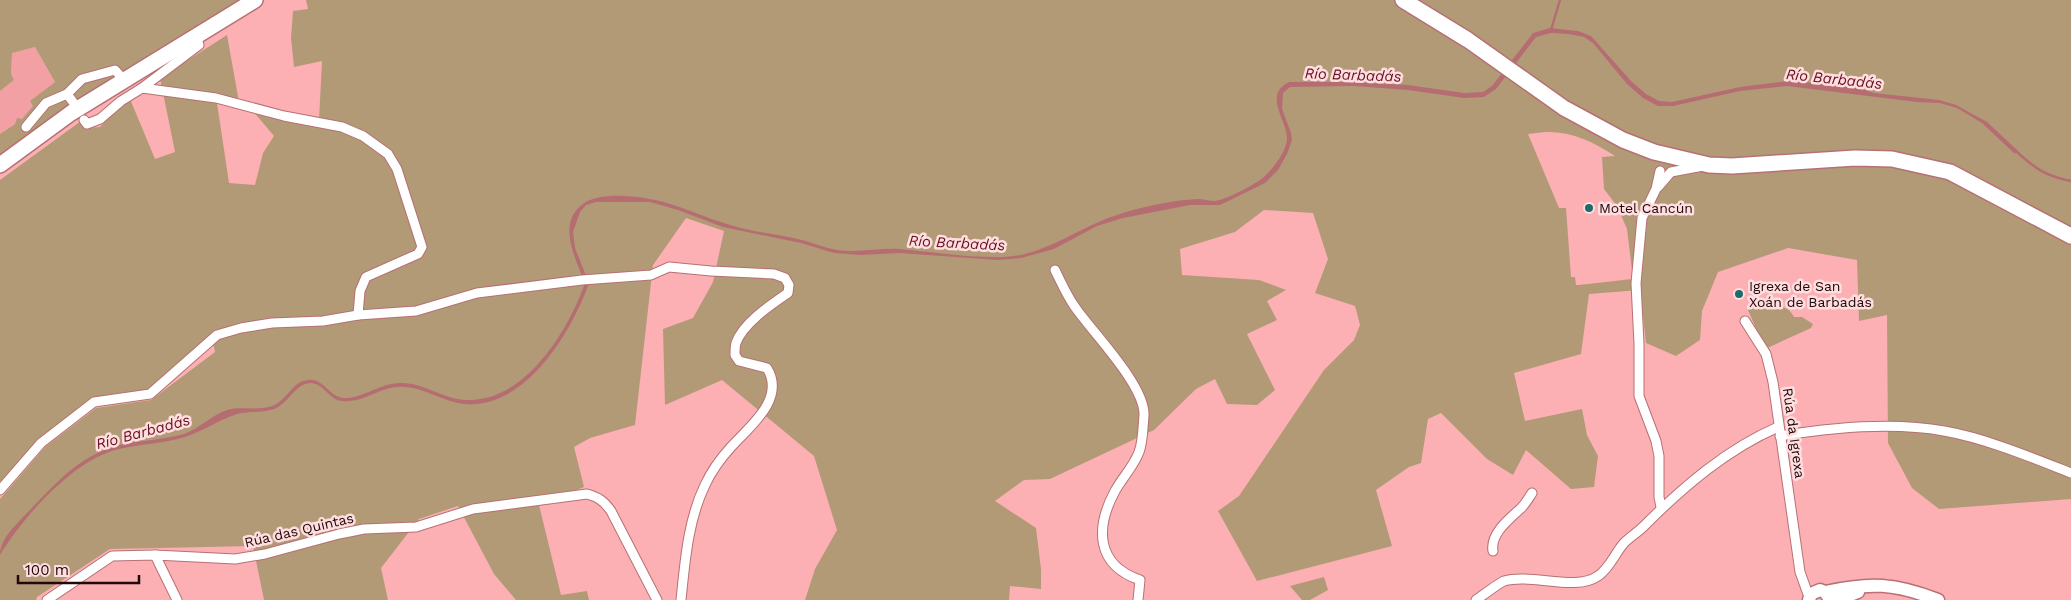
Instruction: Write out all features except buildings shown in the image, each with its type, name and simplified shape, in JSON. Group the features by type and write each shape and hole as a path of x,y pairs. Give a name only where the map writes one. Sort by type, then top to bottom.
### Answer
{"main road":[{"path":"0,165 71,113 254,0"},
{"path":"1403,0 1468,40 1564,108 1623,140 1654,152 1709,165 1732,166 1855,158 1892,159 1950,172 2071,236"}],"street":[{"path":"84,120 87,124 100,119 120,100 142,88 200,45 196,36"},
{"path":"26,127 46,103 67,94 82,79 115,70 124,80"},
{"path":"142,88 216,98 284,116 342,128 362,136 388,154 397,169 422,247 418,254 366,277 360,291 358,315"},
{"path":"67,94 73,102"},
{"path":"1654,152 1657,168 1660,171 1656,189 1642,218 1636,283 1639,396 1658,449 1661,508"},
{"path":"1656,189 1671,172 1678,158"},
{"path":"1660,171 1671,172 1709,165"},
{"path":"0,490 41,443 94,402 150,394 217,335 241,328 272,323 323,321 358,315 416,311 477,293 582,280 651,275 669,267 774,274 785,278 789,286 788,292 768,306 746,328 736,343 735,355 739,361 768,368 772,376 774,388 764,411 717,466 705,484 695,512 688,541 681,600"},
{"path":"1055,270 1073,306 1134,385 1144,412 1140,452 1115,490 1106,510 1103,524 1104,546 1109,560 1126,574 1140,580 1138,600"},
{"name":"Rúa da Igrexa","path":"1745,320 1766,354 1778,409 1779,432 1798,556 1808,580 1818,596"},
{"path":"1476,600 1502,582 1512,579 1529,578 1574,582 1597,577 1608,566 1624,543 1661,508 1735,449 1779,432 1874,427 1930,429 1969,437 2071,473"},
{"path":"1493,551 1492,542 1505,521 1520,509 1532,493"},
{"name":"Rúa das Quintas","path":"47,600 112,556 154,555 235,559 265,554 347,532 364,529 416,527 473,510 587,494 597,496 605,502 611,511 657,600"},
{"path":"154,555 177,600"},
{"path":"1818,596 1867,585 1889,586 1934,599"},
{"path":"1838,600 1852,594 1889,586"}],"shaded area":[{"path":"0,0 240,0 104,83 0,156 0,134 15,124 17,118 22,119 33,106 30,101 55,82 35,47 12,53 11,74 14,80 0,91"},
{"path":"306,0 2071,0 2071,499 1939,509 1912,488 1888,443 1887,315 1859,321 1857,260 1788,248 1718,272 1702,311 1700,340 1676,356 1646,343 1640,290 1589,294 1581,354 1514,373 1525,421 1582,409 1587,435 1598,456 1594,487 1571,489 1526,450 1513,475 1487,459 1441,413 1428,419 1421,463 1409,467 1376,490 1392,546 1257,581 1218,511 1239,496 1324,370 1354,340 1360,325 1355,306 1315,293 1328,259 1313,213 1264,210 1235,232 1180,249 1182,275 1259,280 1286,290 1267,301 1277,320 1247,334 1275,390 1257,405 1227,404 1215,379 1196,389 1154,430 1050,479 1024,480 995,501 1036,528 1041,569 1041,589 1010,586 1009,600 805,600 815,569 837,530 814,456 722,380 665,405 663,329 693,318 713,282 724,231 686,218 653,265 635,425 590,438 574,447 584,487 539,505 561,595 587,591 589,600 516,600 494,574 458,506 419,519 381,568 388,600 264,600 253,546 110,549 37,597 36,600 0,600 0,499 45,447 96,408 151,400 215,352 211,334 149,389 106,395 92,399 57,426 0,482 0,180 81,121 88,128 100,127 130,99 155,159 175,152 160,78 227,35 239,102 217,103 229,183 255,185 263,153 274,136 252,110 319,120 322,61 294,67 291,38 293,11 308,9","holes":["1555,132 1582,138 1615,156 1602,157 1604,189 1617,206 1627,229 1632,279 1576,285 1575,277 1571,277 1566,208 1559,208 1528,134"]},
{"path":"1550,28 1578,31 1591,36 1631,81 1646,94 1659,101 1672,102 1740,87 1788,81 1852,86 1874,93 1939,100 1956,105 1987,122 2017,150 2015,154 1982,123 1957,108 1940,103 1917,102 1787,86 1740,91 1673,106 1658,106 1643,98 1627,84 1593,43 1584,37 1551,33 1536,37 1496,89 1484,97 1464,98 1408,90 1354,86 1290,87 1283,93 1282,109 1292,140 1278,170 1265,183 1220,205 1190,205 1123,218 1097,226 1054,249 1021,258 998,260 899,253 860,255 834,253 801,243 723,227 678,210 650,202 596,202 586,205 580,212 573,232 575,248 589,283 581,302 571,323 544,363 527,381 508,394 487,402 465,404 449,401 412,388 396,387 357,400 342,401 333,398 323,388 315,384 305,384 274,409 237,414 185,437 124,448 99,456 82,466 50,493 21,525 0,555 6,537 15,526 61,478 85,460 113,447 184,434 227,410 272,406 282,400 302,381 314,380 338,397 343,398 358,396 394,383 419,386 450,397 467,400 488,398 508,389 525,377 541,360 568,322 577,302 585,283 573,253 569,231 575,212 583,204 591,200 601,197 624,196 658,201 675,205 736,227 802,240 837,250 900,249 978,257 1019,255 1048,246 1103,220 1126,212 1178,201 1197,199 1221,200 1257,182 1274,166 1283,153 1286,144 1286,132 1278,109 1277,94 1281,87 1289,82 1354,82 1408,85 1464,93 1483,92 1492,86 1533,33"},
{"path":"35,47 55,82 30,101 34,106 22,119 0,134 0,91 14,80 11,75 12,53"},
{"path":"1755,306 1783,307 1789,310 1794,317 1802,317 1813,324 1811,328 1765,349 1748,310"},
{"path":"1324,577 1328,590 1310,600 1302,600 1290,586"}],"waterway":[{"path":"1551,30 1560,0"},
{"name":"Río Barbadás","path":"2015,150 2040,170 2054,177 2071,181"}],"place":[{"name":"Motel Cancún","path":"1589,208"},
{"name":"Igrexa de San Xoán de Barbadás","path":"1739,294"}]}
